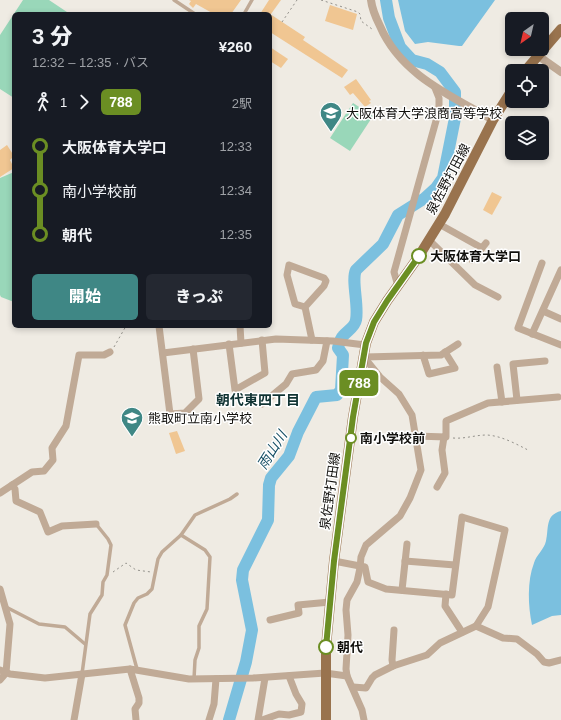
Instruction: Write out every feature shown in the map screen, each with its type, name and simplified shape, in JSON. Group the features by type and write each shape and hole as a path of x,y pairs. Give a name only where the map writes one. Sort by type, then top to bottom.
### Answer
{"main road":[{"path":"549,42 561,29"},
{"name":"泉佐野打田線","path":"326,720 325,673 334,561 365,345 374,322 439,224 493,120 505,101"}],"street":[{"path":"371,0 383,33 399,56 409,67 435,88 493,120"},
{"path":"538,56 561,72"},
{"path":"398,286 394,272 438,110 438,98 435,88"},
{"path":"439,224 484,246 472,260"},
{"path":"429,240 476,285 498,297"},
{"path":"542,263 518,328 561,346"},
{"path":"289,265 326,280 324,286 304,308 295,304 287,275 289,265"},
{"path":"532,334 561,270"},
{"path":"304,308 312,340"},
{"path":"543,311 561,320"},
{"path":"159,328 170,414 185,413 199,399 193,349"},
{"path":"240,328 241,342"},
{"path":"162,353 241,342 276,339 330,341 365,345"},
{"path":"229,344 235,390 265,373 262,340"},
{"path":"262,404 286,384 292,374 316,370 323,361 330,341"},
{"path":"364,357 441,354 458,344"},
{"path":"0,493 32,472 44,471 53,460 52,448 66,426 79,355 104,355 110,352"},
{"path":"423,355 429,374 455,368 445,352"},
{"path":"364,357 380,377 406,403 412,414 421,470 410,498 400,516 372,538 366,545 361,557 361,565 357,582 347,600 348,676 362,710 364,720"},
{"path":"517,400 513,364 546,361"},
{"path":"497,367 502,402"},
{"path":"437,487 445,473 442,450 446,421 488,403 558,397"},
{"path":"416,436 445,437"},
{"path":"12,485 15,489 16,501 40,512 48,532 62,526 96,524"},
{"path":"334,561 361,565 365,567 368,582 386,589 452,595 462,517 505,530 488,607 476,626 440,643 428,655 393,666 372,678 366,688 352,687"},
{"path":"402,590 407,544"},
{"path":"405,561 456,565"},
{"path":"0,589 10,624 3,671 0,680"},
{"path":"446,594 445,606 462,632"},
{"path":"270,620 299,613 298,605 330,602"},
{"path":"476,626 503,638 517,639 537,654 544,662 549,663 561,660"},
{"path":"393,666 394,630"},
{"path":"3,671 27,677 45,678 133,669 194,679 265,678 325,673 348,676"},
{"path":"133,669 139,698 139,703 135,709 136,720"},
{"path":"74,720 82,674"},
{"path":"262,720 279,714 289,716 301,712 302,704 296,694 289,676"},
{"path":"258,720 265,678"},
{"path":"209,720 214,704 216,679"}],"lane":[{"path":"174,0 192,12"},
{"path":"245,12 252,0"},
{"path":"133,669 125,625 134,603 138,598 147,594 152,589 158,559 162,552 181,535 195,515 230,499 237,494"},
{"path":"82,674 90,614 100,601 103,582 107,575 111,545 96,524"},
{"path":"181,535 205,550 210,557 206,609 198,626 199,648 195,660 194,679"},
{"path":"6,607 39,624 65,627 85,644"}],"path":[{"path":"282,22 297,0"},
{"path":"321,0 358,12 360,14 361,21 374,30 383,33"},
{"path":"110,352 125,328"},
{"path":"445,437 463,439 487,435 516,443 528,450"},
{"path":"107,575 126,564 136,570 156,572"}],"green space":[{"path":"23,0 49,0 67,12 15,12"},
{"path":"12,17 12,97 0,89 0,35"},
{"path":"353,103 373,116 350,151 330,138"},
{"path":"12,173 12,301 1,297 0,295 0,178"}],"water":[{"path":"398,0 495,0 462,46 459,46 428,42 415,44 405,31"},
{"path":"561,511 561,615 552,616 532,625 529,594 532,570 535,560 544,547 550,519 556,513"}],"building":[{"path":"189,0 241,0 232,12 210,12 196,4 193,8 189,4 191,1"},
{"path":"269,0 281,0 272,13 261,12"},
{"path":"330,5 357,14 353,30 325,21"},
{"path":"272,15 305,37 303,40 348,70 342,78 272,33"},
{"path":"272,48 288,59 281,68 272,62"},
{"path":"356,79 371,100 369,101 371,103 365,107 353,93 350,95 344,87"},
{"path":"7,145 12,153 12,158 10,160 12,169 0,177 0,150"},
{"path":"492,192 502,197 492,215 483,210"},
{"path":"177,431 185,451 176,454 169,433"}],"waterway":[{"name":"雨山川","path":"229,720 246,662 252,630 242,580 243,570 268,520 269,485 271,478 289,456 298,432 316,397 337,395 341,390 343,355 338,348 342,337 353,327 356,320 357,307 354,280 356,270 383,244 398,215 425,198 436,188 443,178 455,118 455,92 440,72 427,64 412,60 400,47 389,18 386,0"}],"bus line":[{"name":"788","path":"326,647 334,561 353,417 366,343 374,322 419,256"}],"place":[{"name":"大阪体育大学浪商高等学校","path":"331,132"},
{"name":"大阪体育大学口","path":"419,256"},
{"name":"熊取町立南小学校","path":"132,438"},
{"name":"南小学校前","path":"351,438"},
{"name":"朝代","path":"326,647"}],"district":[{"name":"朝代東四丁目","path":"258,400"}]}
